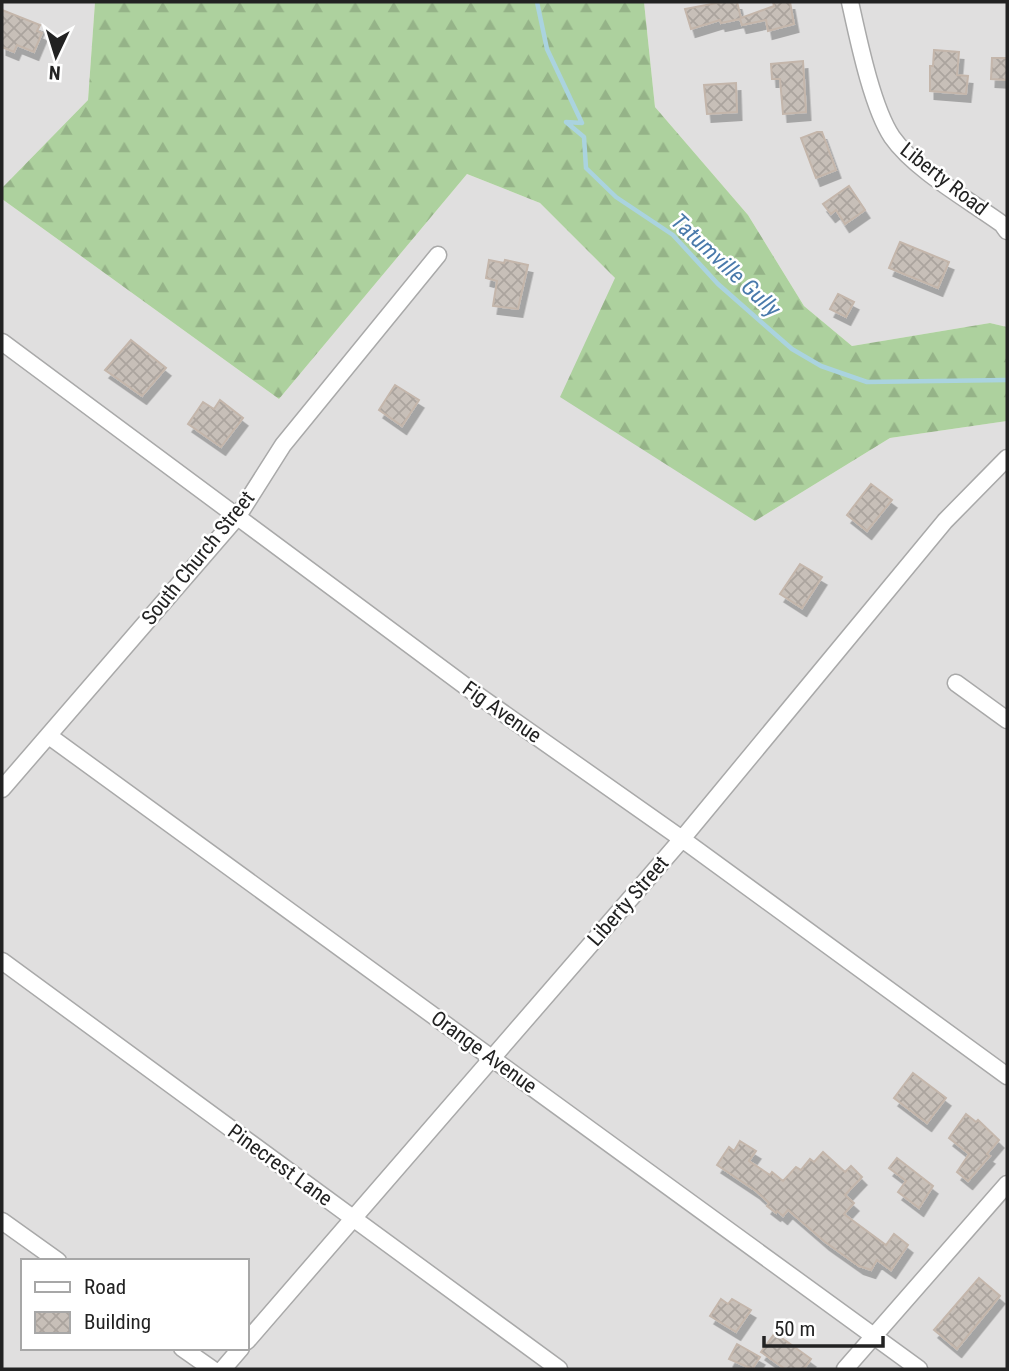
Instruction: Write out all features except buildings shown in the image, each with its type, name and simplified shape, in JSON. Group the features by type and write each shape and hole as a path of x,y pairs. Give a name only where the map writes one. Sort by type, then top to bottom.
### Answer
{"street":[{"name":"Liberty Road","path":"850,2 883,120 892,136 918,164 1002,224 1007,231"},
{"name":"South Church Street","path":"2,789 238,516 283,445 438,255"},
{"name":"Fig Avenue","path":"2,342 476,694 682,839 1007,1076"},
{"name":"Liberty Street","path":"248,1340 682,839 945,521 1007,458"},
{"path":"956,683 1007,720"},
{"name":"Orange Avenue","path":"49,736 919,1369"},
{"name":"Pinecrest Lane","path":"2,961 559,1369"},
{"path":"845,1369 1007,1184"},
{"path":"2,1221 55,1259"},
{"path":"185,1350 212,1369"},
{"path":"222,1369 239,1350"}],"shaded area":[{"path":"2,2 95,2 88,100 2,188"},
{"path":"644,2 1007,2 1007,327 990,323 852,346 804,306 748,215 655,107"},
{"path":"467,174 540,203 615,278 755,521 890,438 1007,421 1007,1369 2,1369 2,199 279,399"}],"green space":[{"path":"95,2 644,2 655,107 748,215 804,306 852,346 990,323 1007,327 1007,421 890,438 755,521 560,397 615,278 540,203 467,174 279,399 2,199 2,188 88,100"}],"waterway":[{"name":"Tatumville Gully","path":"537,2 547,49 582,123 566,122 584,137 586,168 616,197 673,235 718,284 792,349 821,366 867,382 1007,380"}]}
